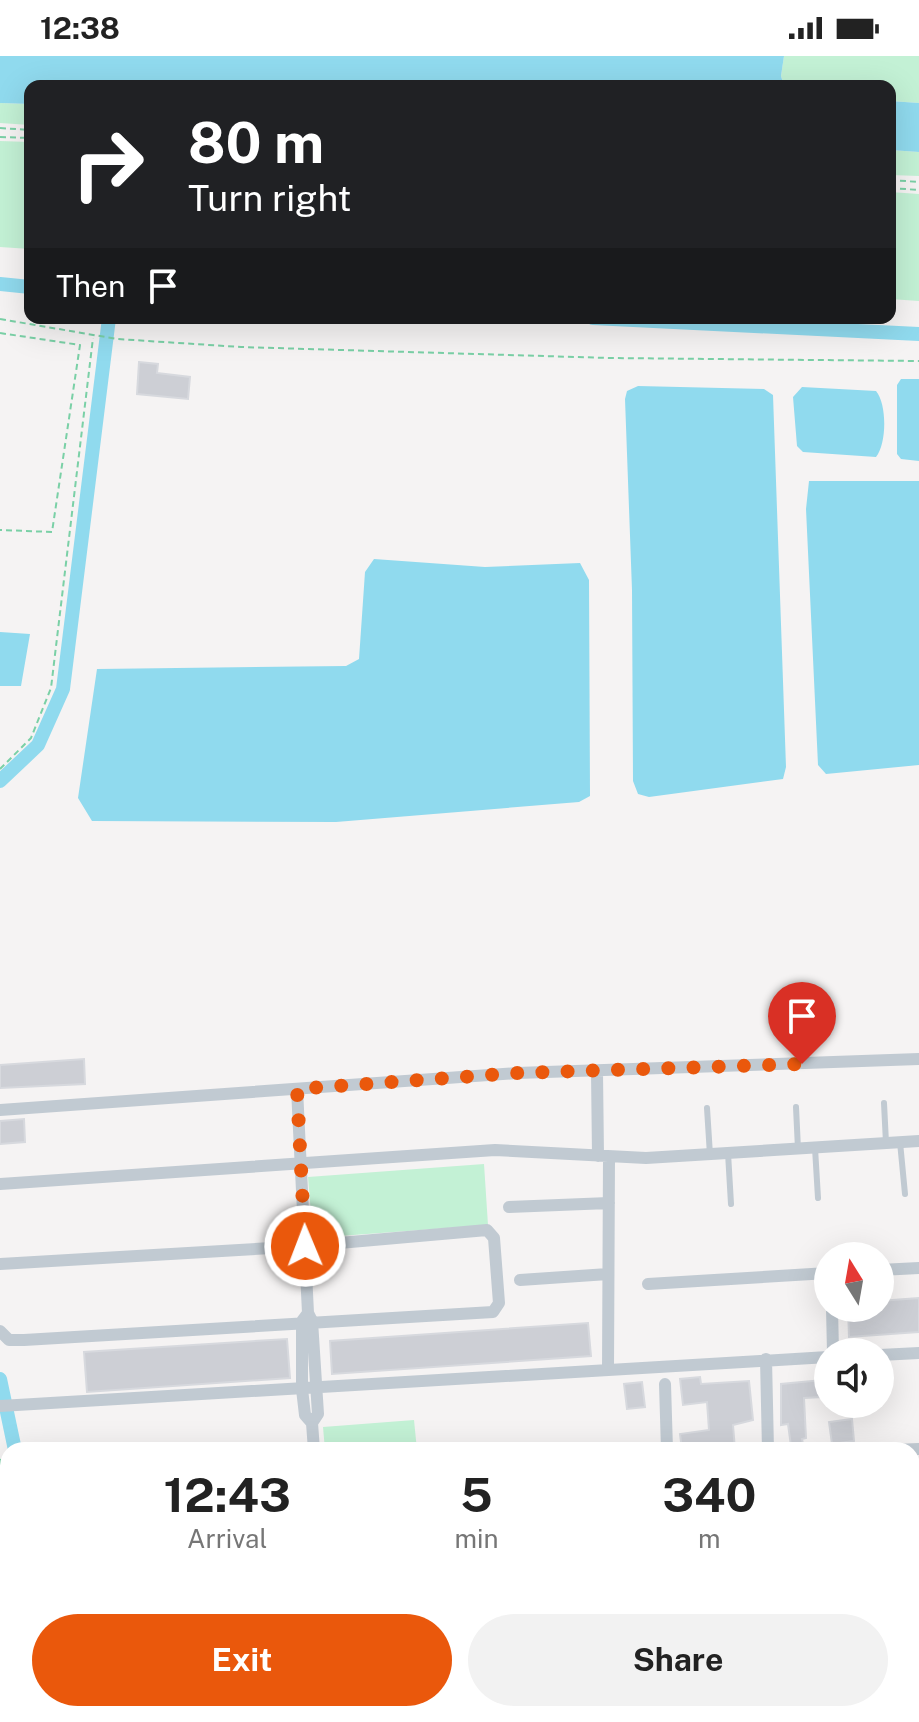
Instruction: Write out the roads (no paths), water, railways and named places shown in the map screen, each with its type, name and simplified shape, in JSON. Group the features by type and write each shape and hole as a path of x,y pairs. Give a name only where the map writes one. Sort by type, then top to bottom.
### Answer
{"street":[{"path":"0,1110 517,1073 919,1059"},
{"path":"597,1072 609,1203 608,1370"},
{"path":"297,1089 303,1165 307,1319 302,1389 305,1415 312,1423 313,1442"},
{"path":"0,1184 495,1150 604,1157 710,1155 919,1141"},
{"path":"509,1207 609,1203"},
{"path":"0,1264 305,1246 487,1230 494,1238 499,1303 493,1312 307,1319 24,1340 9,1340 0,1331"},
{"path":"894,1269 919,1268"},
{"path":"520,1280 608,1274"},
{"path":"648,1284 814,1274"},
{"path":"307,1319 317,1388 318,1414 312,1423"},
{"path":"894,1354 919,1353"},
{"path":"0,1406 814,1357"},
{"path":"766,1359 768,1442"},
{"path":"665,1384 667,1442"}],"lane":[{"path":"884,1103 905,1194"},
{"path":"796,1107 798,1149"},
{"path":"707,1108 710,1155"},
{"path":"815,1148 818,1198"},
{"path":"728,1153 731,1204"}],"water":[{"path":"0,56 784,56 782,80 24,80 24,104 0,103"},
{"path":"896,101 919,103 919,152 896,150"},
{"path":"901,379 919,379 919,461 901,459 897,454 897,385"},
{"path":"638,386 764,389 773,395 786,767 783,779 649,797 638,794 633,781 632,590 625,399 627,391"},
{"path":"802,387 876,391 882,405 884,424 882,443 876,457 803,452 797,446 793,397"},
{"path":"809,481 919,481 919,765 826,774 818,765 806,509"},
{"path":"374,559 485,567 580,563 589,580 590,796 579,802 336,822 92,821 78,798 97,669 346,666 359,659 365,572"},
{"path":"0,632 30,634 21,686 0,686"}],"waterway":[{"path":"0,284 24,286"},
{"path":"0,781 38,745 63,689 108,324"},
{"path":"715,324 919,334"},
{"path":"0,1379 13,1442"}]}
